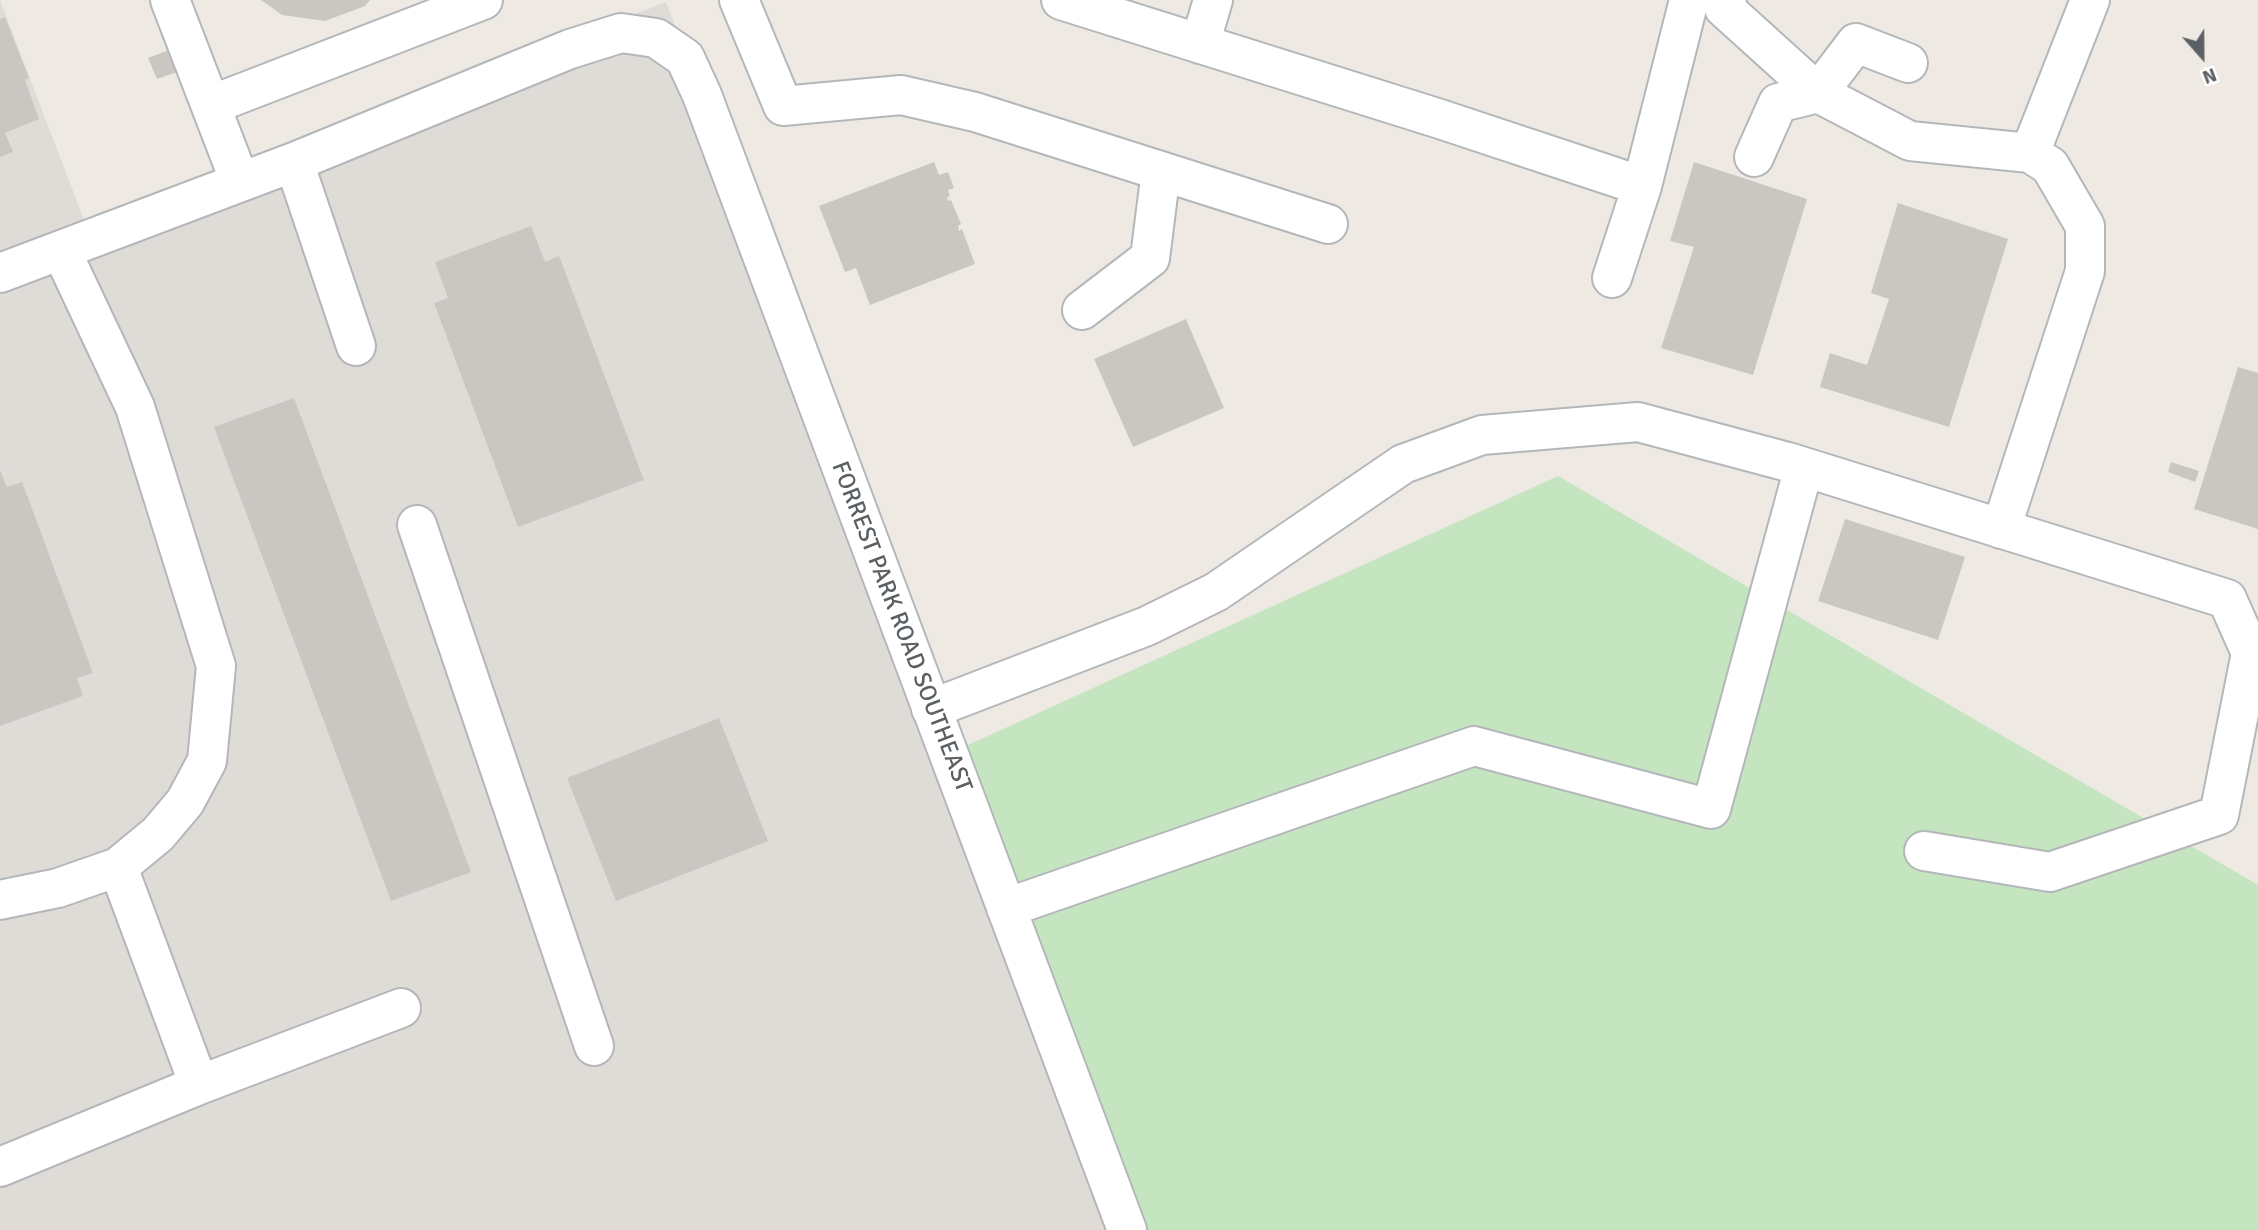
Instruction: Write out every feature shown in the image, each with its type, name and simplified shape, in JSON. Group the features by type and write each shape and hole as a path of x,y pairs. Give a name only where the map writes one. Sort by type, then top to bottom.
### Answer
{"street":[{"path":"170,0 240,182"},
{"path":"211,105 483,0"},
{"path":"739,0 783,106 901,95 975,112 1328,224"},
{"path":"1062,0 1642,186"},
{"path":"1200,44 1213,0"},
{"path":"2030,153 2090,0"},
{"path":"1612,278 1642,186 1713,2 1818,93 1910,141 2030,153 2050,166 2085,226 2085,271 2001,529"},
{"name":"FORREST PARK ROAD SOUTHEAST","path":"294,162 570,49 621,33 656,38 685,58 702,95 1127,1230"},
{"path":"1754,157 1777,103 1818,93 1856,43 1908,63"},
{"path":"0,273 294,162 356,346"},
{"path":"1082,310 1150,258 1161,171"},
{"path":"0,900 58,888 118,867 158,834 185,802 206,761 216,666 135,407 61,250"},
{"path":"931,709 1147,626 1216,592 1403,464 1482,435 1637,422 1804,467 2227,600 2251,653 2219,815 2050,872 1924,851"},
{"path":"1006,908 1474,746 1711,809 1804,467"},
{"path":"417,525 594,1046"},
{"path":"118,867 199,1084"},
{"path":"0,1167 199,1084 401,1008"}],"shaded area":[{"path":"0,0 86,225 666,2 957,750 1121,1230 0,1230"}],"green space":[{"path":"1558,476 2258,885 2258,1230 1121,1230 957,750"}],"building":[{"path":"261,0 370,0 365,6 325,21 282,15"},
{"path":"5,17 29,78 25,80 39,119 5,133 13,152 0,157 0,19"},
{"path":"169,50 177,72 157,79 148,58"},
{"path":"934,162 939,175 948,172 954,188 948,190 948,201 951,200 961,224 958,226 959,231 962,229 975,264 870,305 856,268 845,272 819,206"},
{"path":"1694,162 1807,199 1753,375 1661,348 1694,247 1670,241"},
{"path":"1898,203 2008,239 1949,427 1820,387 1830,353 1867,365 1889,299 1871,293"},
{"path":"531,226 545,262 559,256 644,480 518,527 434,303 448,298 435,262"},
{"path":"1186,319 1224,408 1133,447 1094,359"},
{"path":"2238,367 2258,373 2258,529 2194,509"},
{"path":"294,398 471,872 391,901 214,427"},
{"path":"2171,462 2199,471 2195,482 2168,472"},
{"path":"0,470 7,487 22,482 93,673 77,678 83,696 0,726"},
{"path":"1845,519 1965,557 1938,640 1818,601"},
{"path":"719,718 768,841 616,901 567,778"}]}
